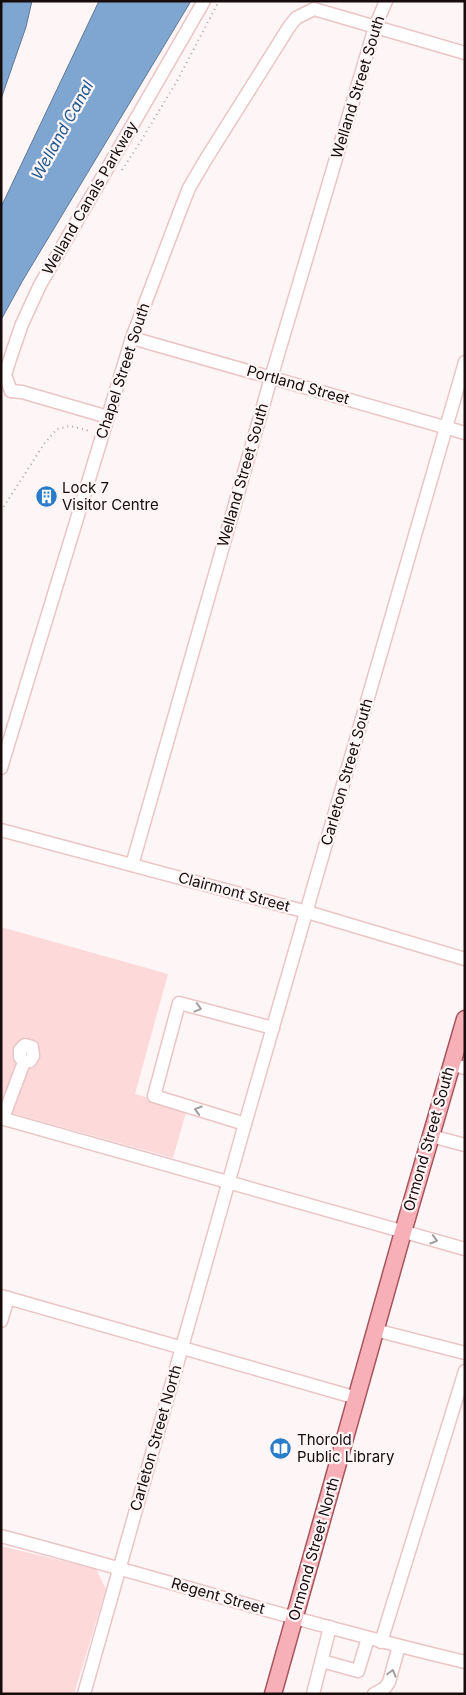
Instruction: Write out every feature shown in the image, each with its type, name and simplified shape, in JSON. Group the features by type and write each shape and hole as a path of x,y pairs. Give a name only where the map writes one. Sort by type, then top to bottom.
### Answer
{"main road":[{"name":"Ormond Street South","path":"403,1232 431,1136 458,1066 465,1019"},
{"name":"Ormond Street North","path":"273,1694 403,1232"}],"street":[{"name":"Welland Canals Parkway","path":"11,394 5,375 15,340 29,307 54,259 204,1"},
{"name":"Welland Street South","path":"132,865 271,378 375,26 386,1"},
{"name":"Chapel Street South","path":"1,768 132,338 186,196 206,158 296,18 314,9 375,26"},
{"path":"375,26 465,53"},
{"name":"Portland Street","path":"132,338 465,433"},
{"name":"Carleton Street South","path":"229,1182 465,362"},
{"path":"11,394 48,400 108,417"},
{"name":"Clairmont Street","path":"1,830 307,912 465,959"},
{"path":"245,1124 154,1096 179,1003 273,1028"},
{"path":"24,1062 2,1118 465,1249"},
{"path":"431,1136 465,1146"},
{"name":"Carleton Street North","path":"84,1694 229,1182"},
{"path":"1,1321 4,1297 182,1346 357,1398"},
{"path":"375,1330 465,1353"},
{"path":"381,1642 465,1371"},
{"name":"Regent Street","path":"1,1536 381,1642 465,1662"},
{"path":"313,1694 330,1627"},
{"path":"322,1661 358,1671 368,1638"},
{"path":"374,1694 384,1688 389,1682 399,1646"}],"path":[{"path":"120,172 173,87 219,1"},
{"path":"1,510 44,444 57,430 70,426 90,431 108,417"}],"shaded area":[{"path":"1,927 168,974 135,1094 187,1109 173,1158 1,1110"},
{"path":"1,1546 96,1569 106,1589 74,1694 1,1694"}],"water":[{"path":"1,1 32,1 26,27 1,99"},
{"name":"Welland Canal","path":"99,1 191,1 23,280 1,320 1,207"}],"place":[{"name":"Lock 7 Visitor Centre","path":"46,497"},
{"name":"Thorold Public Library","path":"281,1449"}]}
